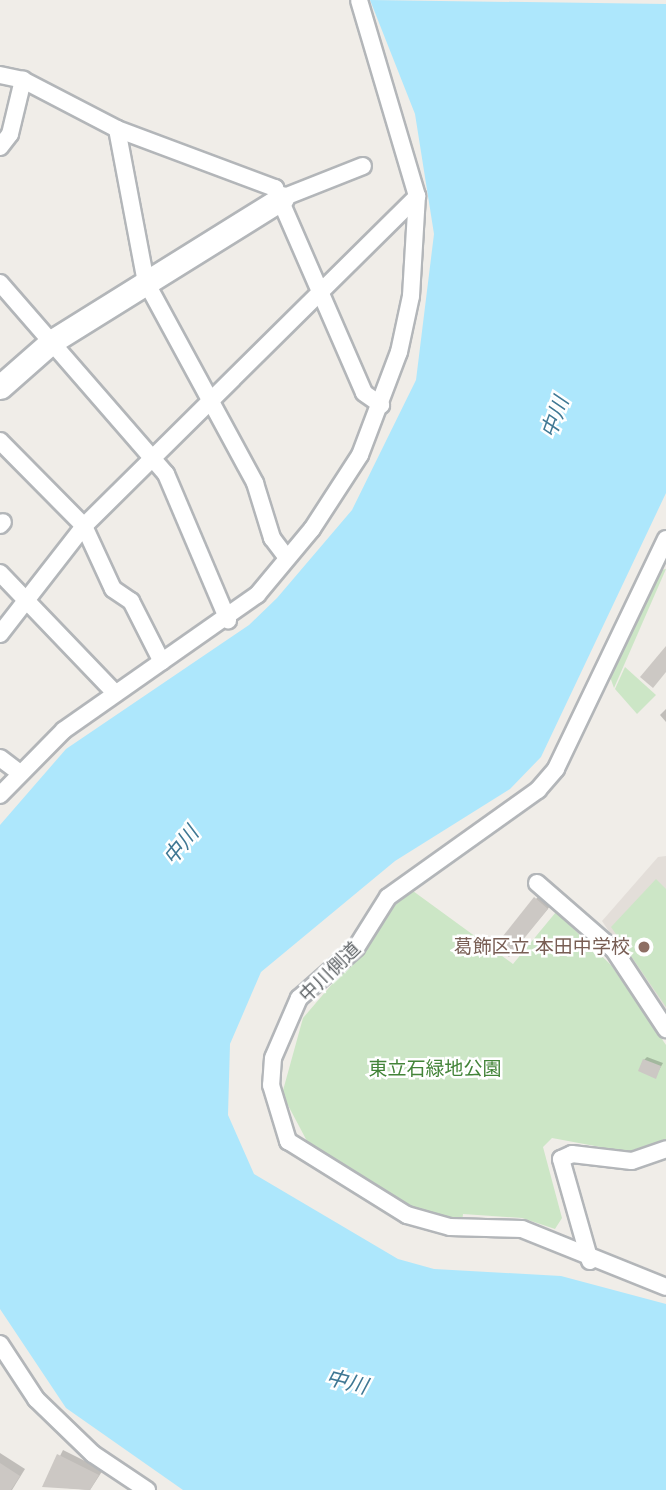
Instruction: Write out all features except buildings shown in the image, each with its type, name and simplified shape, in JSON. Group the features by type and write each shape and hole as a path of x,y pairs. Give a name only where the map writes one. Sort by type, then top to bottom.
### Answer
{"street":[{"path":"0,795 18,771 115,693 228,620 287,558 333,500 381,405 411,296 417,196 359,0"},
{"path":"0,75 23,80 117,129 253,178 282,198 318,291 364,393 381,405"},
{"path":"0,147 10,134 23,80"},
{"path":"117,129 146,282 210,398 287,558"},
{"path":"0,387 51,342 282,198 363,166"},
{"path":"0,634 84,526 210,398 417,196"},
{"path":"0,283 166,474 228,620"},
{"path":"0,441 84,526 114,589 131,601 162,662"},
{"name":"中川側道","path":"664,550 587,713 546,782 399,886 356,948 299,998 273,1058 276,1118 288,1141 305,1154 417,1220 450,1227 522,1229 559,1243 590,1261 666,1287"},
{"path":"0,573 115,693"},
{"path":"0,758 18,771"},
{"path":"537,883 614,950 666,1029"},
{"path":"590,1261 560,1165 566,1154 616,1162 666,1149"},
{"path":"559,1243 574,1237 575,1217"},
{"path":"0,1344 36,1399 93,1454 147,1490"}],"shaded area":[{"name":"葛飾区立 本田中学校","path":"666,856 666,1016 602,921 658,857"}],"green space":[{"path":"666,569 614,688 609,674 657,571"},
{"path":"625,667 656,695 637,714 615,689"},
{"name":"葛飾区立 本田中学校","path":"656,879 666,889 666,1007 611,927"},
{"name":"東立石緑地公園","path":"413,891 513,964 556,912 611,965 666,1045 666,1139 627,1152 552,1138 543,1147 562,1218 555,1229 522,1218 463,1214 462,1222 417,1210 308,1143 282,1094 303,1018 369,941 391,903"}],"water":[{"name":"中川","path":"370,0 666,4 666,493 541,757 510,789 395,861 261,972 230,1044 228,1115 254,1174 398,1259 434,1269 561,1276 666,1304 666,1490 183,1490 66,1408 0,1309 0,825 66,749 249,625 277,598 352,510 416,380 434,234 415,114"}],"place":[{"name":"葛飾区立 本田中学校","path":"644,947"}]}
